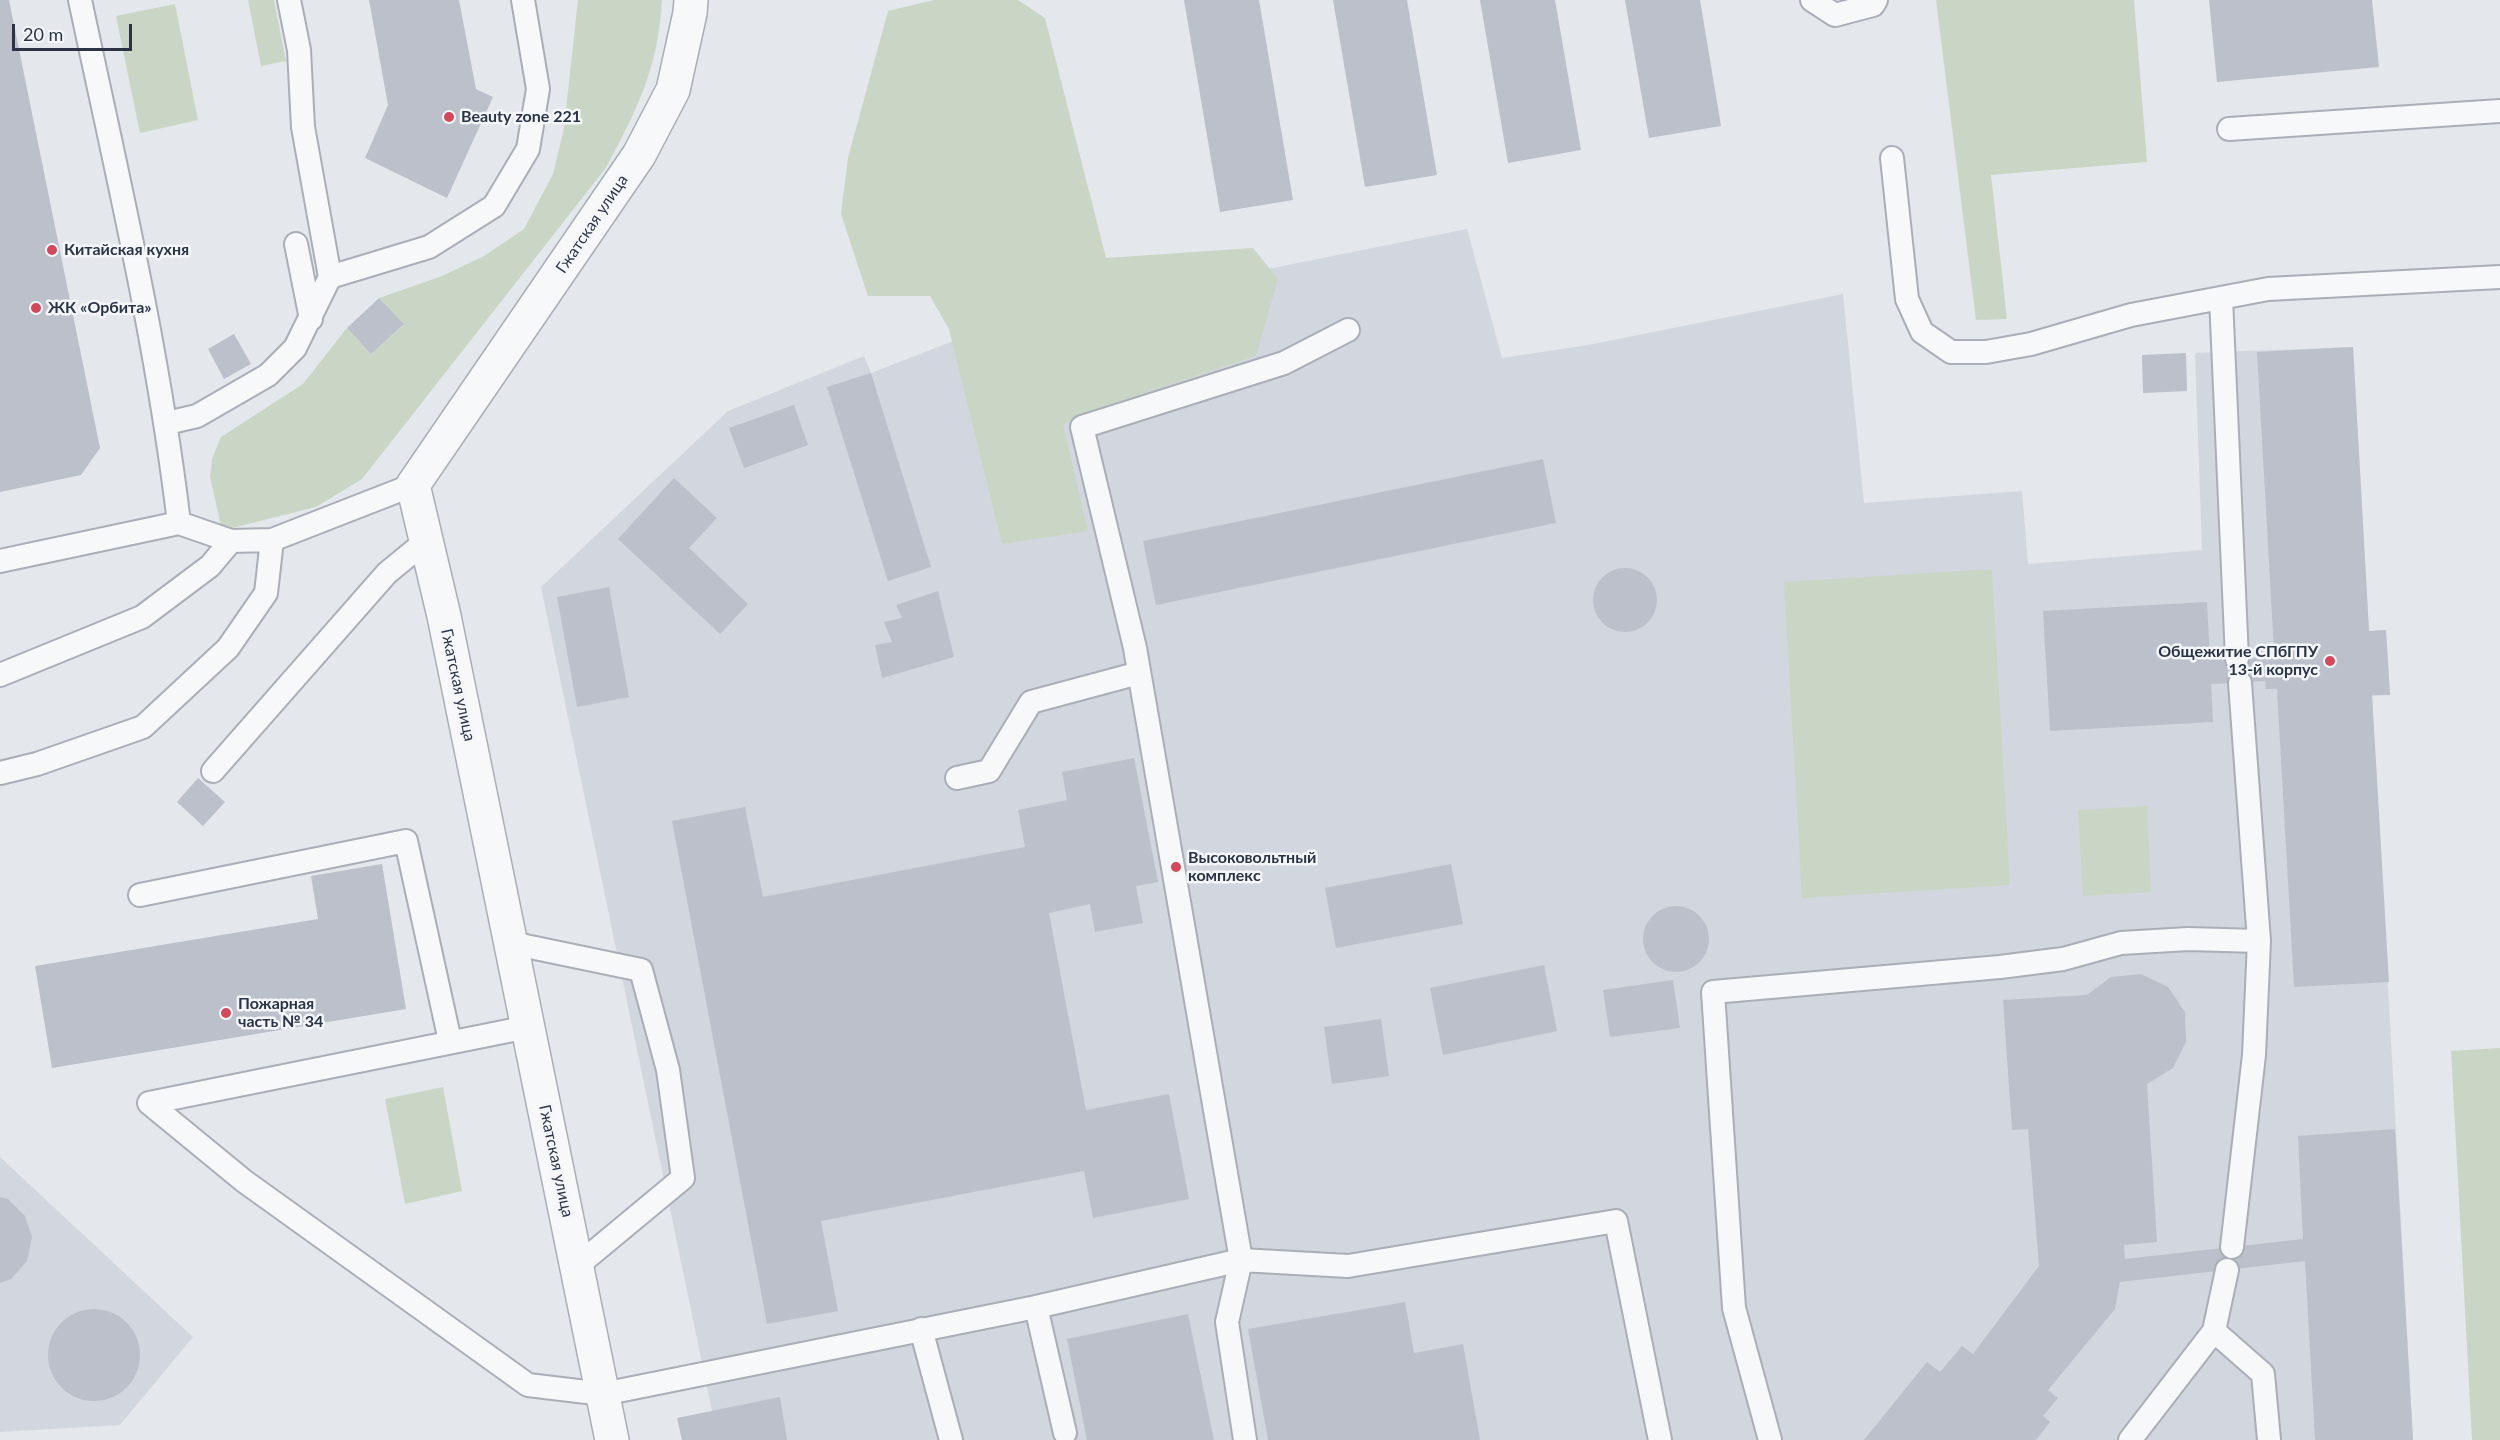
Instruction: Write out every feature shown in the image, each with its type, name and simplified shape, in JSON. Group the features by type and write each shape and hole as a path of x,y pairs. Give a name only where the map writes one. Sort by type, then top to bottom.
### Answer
{"street":[{"name":"Гжатская улица","path":"612,1440 511,943 413,485 639,155 673,90 691,0"}],"lane":[{"path":"80,0 167,423 179,523"},
{"path":"167,423 197,416 268,375 295,348 330,276 303,127 299,50 289,0"},
{"path":"330,276 429,247 494,206 528,149 538,89 523,0"},
{"path":"1812,0 1834,15 1873,5 1876,0"},
{"path":"2229,129 2500,111"},
{"path":"1892,158 1907,299 1922,332 1951,352 1986,352 2031,344 2131,315 2268,289 2500,277"},
{"path":"296,244 311,319"},
{"path":"2221,297 2237,659"},
{"path":"1245,1440 1227,1322 1241,1260 1139,673 1082,427 1284,363 1348,330"},
{"path":"0,561 179,523 231,541 272,540 413,485"},
{"path":"0,773 38,764 143,727 228,648 266,594 272,540"},
{"path":"0,675 142,617 210,566 231,541"},
{"path":"213,771 387,573 426,541"},
{"path":"957,778 989,771 1031,702 1139,673"},
{"path":"2232,1247 2254,1055 2259,940 2240,683"},
{"path":"140,895 406,842 450,1041"},
{"path":"1770,1440 1734,1308 1713,992 2000,967 2063,959 2121,943 2188,939 2259,940"},
{"path":"511,943 641,970 668,1070 683,1178 577,1266"},
{"path":"528,1027 149,1103 244,1181 528,1385 603,1394 1036,1306 1241,1260 1348,1266 1616,1221 1660,1440"},
{"path":"2130,1440 2214,1331 2227,1270"},
{"path":"1036,1306 1065,1433"},
{"path":"921,1329 951,1440"},
{"path":"2214,1331 2263,1374 2269,1440"}],"shaded area":[{"path":"1467,229 1502,358 1588,345 1843,294 1864,503 2022,491 2028,564 2202,550 2195,353 2353,347 2369,631 2386,630 2390,695 2372,696 2413,1440 718,1440 541,587 728,411 864,356 871,373 1000,323"},
{"path":"0,1157 193,1337 120,1425 0,1432"}],"green space":[{"path":"248,0 274,0 286,61 261,66"},
{"path":"578,0 662,0 660,25 651,68 636,108 605,169 362,479 316,507 232,528 221,525 210,477 212,459 221,437 303,384 347,328 371,354 404,324 379,298 442,276 484,256 524,229 553,174 564,128"},
{"path":"934,0 1018,0 1045,18 1106,258 1253,248 1278,279 1256,356 1101,407 1063,424 1088,531 1002,544 949,329 930,296 868,296 841,214 848,158 888,11"},
{"path":"1936,0 2134,0 2147,162 1991,175 2007,319 1976,320"},
{"path":"175,4 198,120 140,133 116,16"},
{"path":"1992,569 2010,885 1802,898 1784,582"},
{"path":"2147,806 2151,892 2083,896 2078,810"},
{"path":"2500,1048 2500,1440 2472,1440 2451,1051"},
{"path":"443,1087 462,1191 405,1204 385,1099"}],"building":[{"name":"ЖК «Орбита»","path":"0,0 9,0 100,448 81,475 0,492"},
{"path":"369,0 459,0 476,89 493,97 447,198 365,158 388,105"},
{"path":"1184,0 1259,0 1293,200 1220,212"},
{"path":"1333,0 1407,0 1437,175 1365,187"},
{"path":"1480,0 1555,0 1581,150 1508,163"},
{"path":"1625,0 1700,0 1721,126 1649,138"},
{"path":"2209,0 2372,0 2379,67 2217,82"},
{"path":"379,298 404,324 371,354 347,328"},
{"path":"234,334 251,364 224,379 208,349"},
{"path":"2353,347 2369,631 2386,630 2390,695 2372,695 2389,982 2294,987 2277,689 2266,689 2265,681 2211,684 2213,722 2050,731 2043,611 2207,602 2210,660 2264,658 2264,651 2274,650 2257,352"},
{"path":"2186,353 2187,391 2143,393 2142,355"},
{"path":"871,373 931,567 888,581 827,387"},
{"path":"794,405 808,445 744,468 729,428"},
{"path":"1543,459 1556,523 1156,605 1143,541"},
{"path":"674,478 717,518 689,548 748,604 720,634 618,539"},
{"path":"1625,568 1643,573 1648,577 1652,582 1657,600 1652,618 1648,623 1643,627 1625,632 1607,627 1602,623 1598,618 1593,600 1598,582 1602,577 1607,573"},
{"path":"609,587 629,697 577,707 557,597"},
{"path":"938,591 954,657 882,678 875,645 892,642 884,622 902,618 896,605"},
{"path":"1134,758 1158,882 1136,886 1143,923 1095,932 1090,904 1049,913 1086,1110 1169,1094 1189,1199 1093,1218 1084,1171 821,1221 838,1311 767,1324 672,821 745,807 763,897 1025,847 1018,810 1067,800 1062,772"},
{"path":"198,778 225,802 203,826 177,802"},
{"path":"382,864 406,1009 52,1068 35,966 318,919 311,876"},
{"path":"1451,864 1463,924 1336,948 1325,888"},
{"path":"1676,906 1689,909 1699,916 1706,926 1709,939 1706,952 1699,962 1689,969 1676,972 1663,969 1653,962 1646,952 1643,939 1646,926 1653,916 1663,909"},
{"path":"1544,965 1557,1031 1443,1055 1430,988"},
{"path":"2141,974 2168,987 2185,1012 2186,1042 2173,1068 2147,1084 2157,1242 2124,1245 2125,1259 2303,1239 2298,1136 2395,1129 2413,1440 2315,1440 2305,1261 2120,1282 2115,1309 2048,1390 2058,1398 2043,1416 2050,1422 2036,1440 1864,1440 1927,1362 1940,1372 1962,1346 1973,1354 2039,1266 2028,1129 2012,1130 2003,1000 2087,995 2111,977"},
{"path":"1673,980 1680,1028 1610,1037 1603,990"},
{"path":"1381,1019 1389,1076 1332,1084 1324,1027"},
{"path":"0,1197 8,1199 25,1216 32,1237 27,1261 11,1279 0,1283"},
{"path":"1405,1302 1414,1353 1463,1344 1480,1440 1268,1440 1248,1329"},
{"path":"94,1309 111,1313 126,1323 136,1338 140,1355 136,1372 126,1387 111,1397 94,1401 77,1397 62,1387 52,1372 48,1355 52,1338 62,1323 77,1313"},
{"path":"1188,1314 1214,1440 1087,1440 1067,1339"},
{"path":"780,1397 787,1440 682,1440 677,1418"}],"place":[{"name":"Beauty zone 221","path":"449,117"},
{"name":"Китайская кухня","path":"52,250"},
{"name":"ЖК «Орбита»","path":"36,308"},
{"name":"Общежитие СПбГПУ 13-й корпус","path":"2330,661"},
{"name":"Высоковольтный комплекc","path":"1176,867"},
{"name":"Пожарная часть № 34","path":"226,1013"}]}
